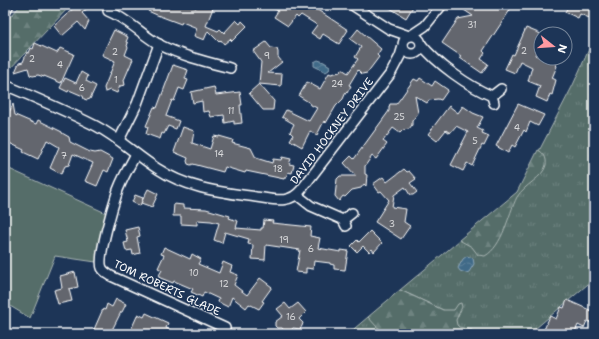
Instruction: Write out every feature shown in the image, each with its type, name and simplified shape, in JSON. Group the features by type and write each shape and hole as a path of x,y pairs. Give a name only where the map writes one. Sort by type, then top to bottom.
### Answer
{"main road":[{"path":"5,9 7,5"}],"street":[{"path":"352,5 406,40"},
{"path":"406,40 425,26 442,5"},
{"path":"107,11 124,19 160,44 193,58 230,68"},
{"path":"414,53 419,51 431,18"},
{"path":"406,40 415,36 436,60 493,99 501,88"},
{"path":"406,40 406,51 436,60"},
{"name":"DAVID HOCKNEY DRIVE","path":"5,85 96,126 168,175 195,186 218,191 289,200 297,196 391,73 406,40"},
{"path":"118,140 137,104 160,44"},
{"name":"DAVID HOCKNEY DRIVE","path":"391,73 414,53"},
{"name":"TOM ROBERTS GLADE","path":"136,154 123,179 114,205 100,262 102,268 111,276 227,328"},
{"path":"297,196 311,206 345,223 352,213"}],"green space":[{"path":"21,5 71,5 5,74 5,28 10,17"},
{"path":"594,38 594,279 529,334 444,334 454,315 400,290 466,235 490,246 573,85"},
{"path":"538,150 545,158 546,165 544,170 520,192 501,238 496,245 485,256 478,255 472,247 459,240 517,192"},
{"path":"5,167 108,214 96,262 55,256 30,318 5,303"},
{"path":"400,290 443,310 454,310 458,304 461,303 462,307 456,320 457,325 459,327 472,330 474,334 390,334 377,327 368,317"},
{"path":"368,317 405,334 348,334"}],"water":[{"path":"318,60 330,66 329,70 326,72 314,66 314,62"},
{"path":"467,256 473,258 474,264 469,272 466,273 460,271 458,268 463,259"}],"building":[{"path":"77,5 91,5 82,13 89,21 85,30 78,22 62,36 54,26"},
{"path":"150,5 189,5 196,8 197,5 205,5 213,8 206,26 218,31 220,29 224,33 236,20 240,24 242,21 247,26 232,41 230,39 224,44 221,40 219,42 208,31 204,40 194,36 197,28 182,22 181,24 148,11"},
{"path":"268,5 310,5 348,30 339,44 323,34 320,39 311,33 317,25 301,15 298,18 296,16 288,26 274,17 278,11"},
{"path":"385,5 414,5 406,18"},
{"path":"467,5 504,5 510,10 483,51 485,53 481,59 488,64 482,73 442,43 458,19 473,16 464,10"},
{"path":"569,5 594,5 594,20 580,14 578,18 565,12"},
{"path":"526,28 533,31 533,66 557,66 552,78 556,80 552,95 550,94 547,102 536,97 540,86 528,81 532,67 520,61 515,73 505,69 512,54 514,55"},
{"path":"358,29 381,49 377,55 379,57 367,73 362,74 358,70 349,85 351,86 347,93 346,92 343,99 336,106 326,123 324,121 317,135 310,131 302,147 290,140 293,135 290,132 294,124 282,117 286,110 309,121 317,108 299,96 307,82 320,89 329,73 340,72 342,69 348,73 358,59 355,57 361,47 350,39"},
{"path":"114,30 128,37 126,42 128,43 128,47 125,55 133,59 124,80 125,85 120,86 117,93 110,90 105,92 104,88 115,61 102,55"},
{"path":"266,42 271,48 277,49 278,57 282,62 268,73 282,74 281,86 259,84 261,62 253,51"},
{"path":"35,43 57,53 60,48 74,54 61,83 44,76 30,75 28,68 15,72 19,63 23,62 27,52 29,53 31,48 33,49"},
{"path":"173,65 188,70 185,79 188,80 184,90 179,88 174,101 172,100 166,116 179,121 176,129 168,126 164,134 162,133 160,139 146,134 148,127 146,126 154,107 157,108"},
{"path":"81,72 88,76 86,81 96,86 90,99 87,100 84,99 83,96 60,88 65,78 76,83"},
{"path":"420,78 432,86 435,81 448,90 441,100 429,100 427,103 415,96 418,113 412,121 412,125 409,129 403,130 400,133 393,128 383,141 387,144 376,159 372,156 365,166 365,174 367,175 366,186 364,184 361,188 352,190 345,197 343,196 339,201 335,196 337,179 340,176 356,176 344,163 351,156 354,159 389,111 390,104 396,104 414,79 418,81"},
{"path":"259,84 274,101 273,110 263,110 249,93"},
{"path":"214,87 216,95 240,92 242,123 234,124 234,121 225,123 224,115 211,117 209,111 203,112 202,101 193,103 191,92"},
{"path":"13,104 15,115 36,124 38,120 62,132 69,137 70,142 90,152 100,152 113,159 108,172 104,170 97,186 85,181 93,163 73,154 69,165 65,166 61,174 50,168 59,147 47,140 38,159 5,141 5,121"},
{"path":"518,104 544,115 538,126 530,122 526,132 524,130 515,147 512,145 508,153 496,146"},
{"path":"449,106 458,113 463,106 473,113 483,117 477,128 483,131 482,133 489,136 484,146 482,145 472,166 467,163 463,171 451,165 468,132 456,126 450,133 446,130 437,141 428,134"},
{"path":"183,127 194,131 192,143 210,149 214,136 219,136 233,140 232,143 251,148 256,158 272,163 273,159 281,160 282,157 291,159 289,164 294,165 292,173 288,172 286,178 284,179 246,171 245,173 225,167 223,172 188,164 188,158 174,152"},
{"path":"404,169 407,172 409,171 416,179 410,183 417,192 410,195 405,187 394,195 392,207 406,209 404,222 410,226 401,239 375,222 389,200 381,191 379,192 373,184 383,177 387,182"},
{"path":"148,189 158,194 152,207 141,203"},
{"path":"135,195 143,198 140,206 132,202"},
{"path":"174,204 183,205 183,208 206,209 230,216 229,218 238,221 236,228 261,230 261,228 263,228 264,220 273,221 272,223 311,227 310,236 320,238 318,248 341,252 341,250 348,251 345,270 334,269 334,265 330,263 314,261 313,269 306,268 306,273 296,272 300,250 266,245 265,260 252,259 253,245 248,244 249,239 225,232 222,243 214,240 219,223 197,220 197,225 181,224 181,216 173,216"},
{"path":"138,227 140,236 137,237 140,253 133,255 132,250 126,251 124,243 128,242 125,230"},
{"path":"370,231 382,243 374,252 372,249 369,252 363,246 357,252 351,246 357,240 359,242"},
{"path":"164,247 190,259 192,254 201,259 198,264 219,273 223,262 232,266 230,272 238,275 234,285 247,295 260,278 272,287 262,301 264,302 259,309 249,304 246,308 232,297 228,307 218,302 219,299 204,292 202,297 191,292 193,289 174,281 173,283 158,277 162,270 158,268 164,255 161,254"},
{"path":"75,272 78,287 69,289 72,301 58,304 54,290 62,288 60,276"},
{"path":"116,299 126,304 110,334 92,334 103,309 105,310 107,304 112,307"},
{"path":"567,300 594,312 594,324 587,321 584,328 578,325 574,334 548,334 543,332 550,316 556,319 561,307 564,308"},
{"path":"285,303 290,309 298,303 306,312 299,319 303,323 300,329 293,328 287,334 282,328 277,328 275,326 275,322 283,316 277,309"},
{"path":"146,313 168,323 166,328 179,334 129,334 138,314 144,317"}]}
